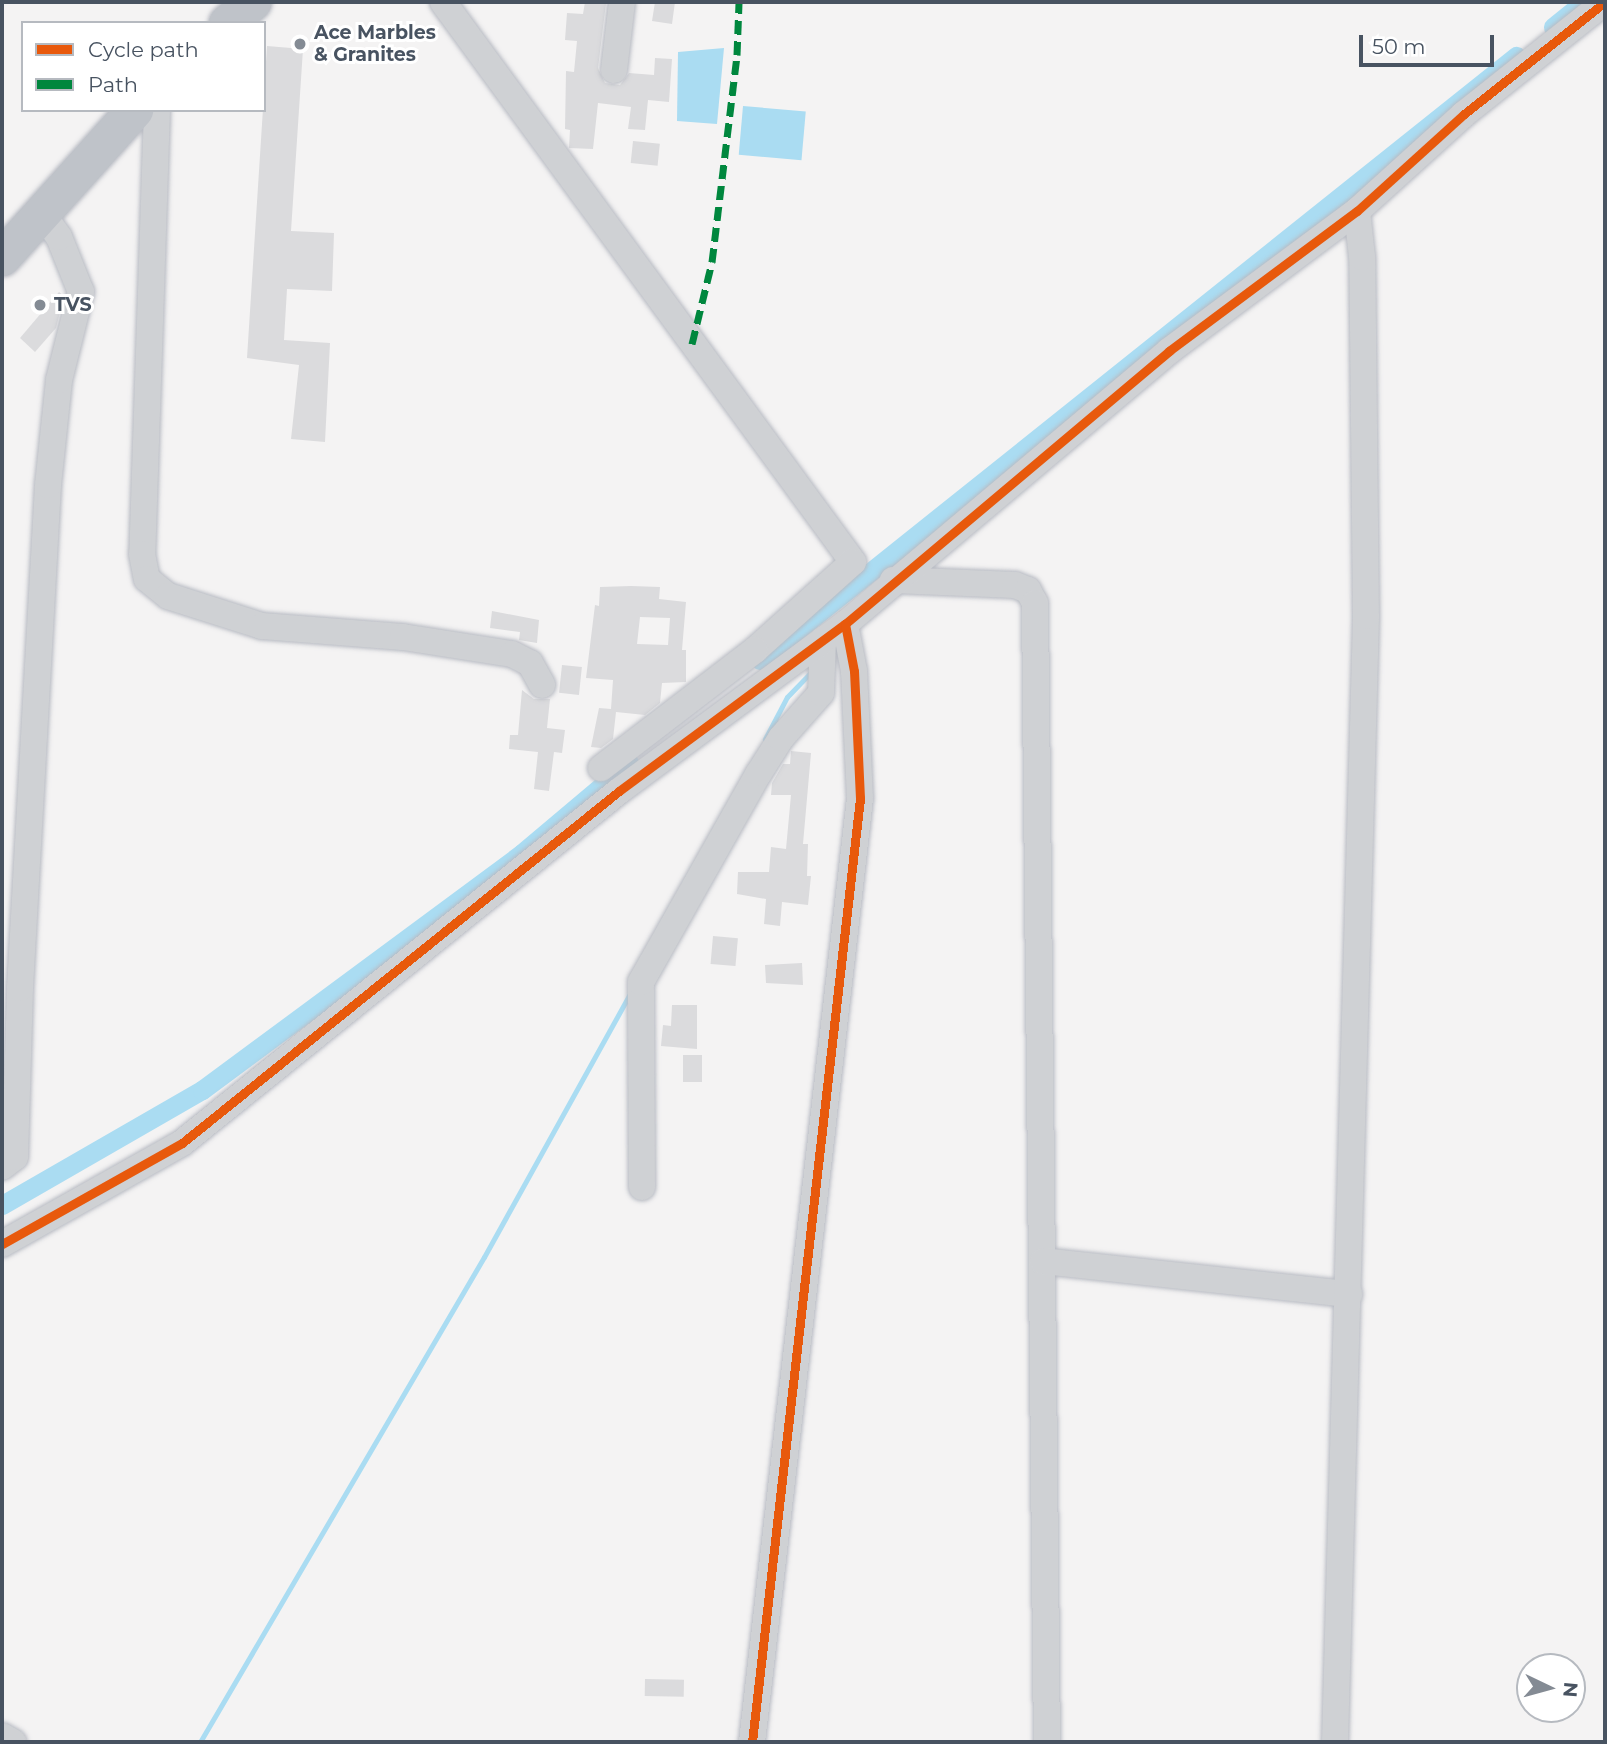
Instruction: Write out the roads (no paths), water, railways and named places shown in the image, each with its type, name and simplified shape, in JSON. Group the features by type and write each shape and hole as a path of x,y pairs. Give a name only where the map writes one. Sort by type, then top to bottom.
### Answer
{"highway":[{"path":"229,21 252,2"},
{"path":"2,256 132,112"}],"street":[{"path":"443,2 852,559 852,568 755,650 686,698 601,768"},
{"path":"614,70 622,2"},
{"path":"2,1244 182,1143 591,813 845,624 893,580 1169,351 1357,211 1464,114 1605,2"},
{"path":"157,112 142,554 147,579 168,596 262,626 403,637 512,654 530,663 542,685"},
{"path":"1335,1742 1366,616 1362,257 1357,211"},
{"path":"2,1167 15,1157 16,1145 20,988 48,485 59,380 81,292 58,237 41,212"},
{"path":"893,580 1015,585 1028,590 1035,603 1047,1742"},
{"path":"752,1742 860,798 854,671 845,624"},
{"path":"642,1187 641,982 766,762 821,693 823,640"},
{"path":"755,650 774,676"},
{"path":"1043,1261 1349,1294"},
{"path":"2,1735 13,1742"}],"water":[{"path":"724,48 717,124 677,121 678,52"},
{"path":"743,106 806,111 801,160 739,155"}],"waterway":[{"path":"1553,27 1584,2"},
{"path":"760,660 1516,56"},
{"path":"765,739 787,697 813,670"},
{"path":"2,1205 202,1090 522,853 629,763"},
{"path":"200,1742 484,1257 631,992"}],"place":[{"name":"Ace Marbles & Granites","path":"300,44"},
{"name":"TVS","path":"40,305"}]}
